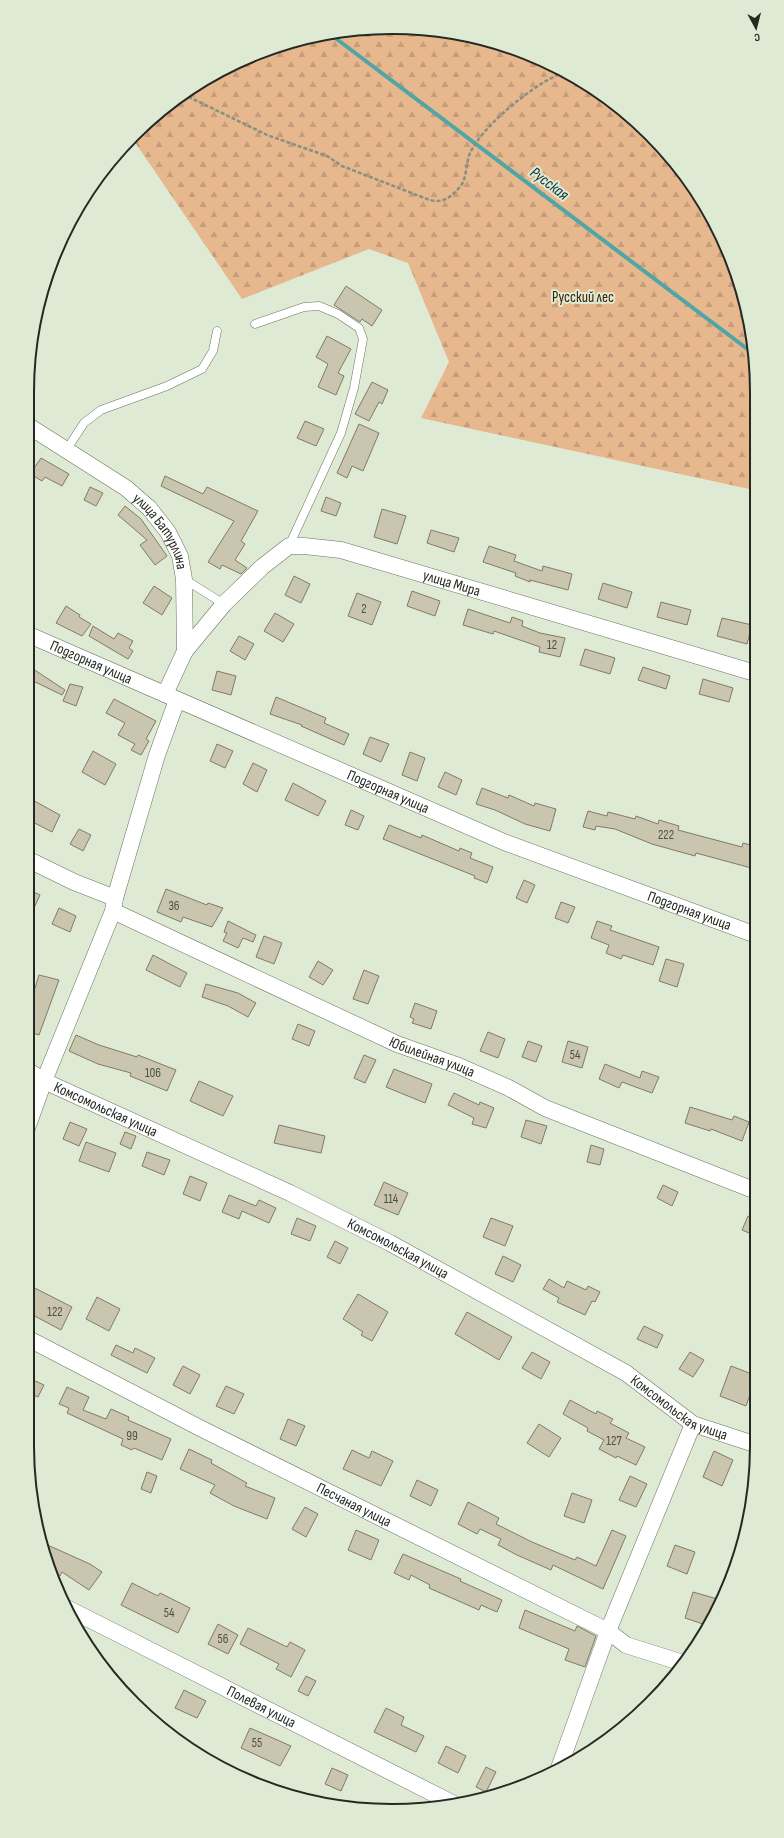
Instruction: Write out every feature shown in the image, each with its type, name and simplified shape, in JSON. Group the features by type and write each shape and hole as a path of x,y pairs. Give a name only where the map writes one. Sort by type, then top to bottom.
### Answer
{"street":[{"name":"улица Батурлина","path":"34,428 126,488 149,508 168,532 180,556 184,580 185,651 114,904 34,1109"},
{"path":"185,651 224,604 262,567 289,546"},
{"name":"улица Мира","path":"289,546 340,550 750,672"},
{"name":"Подгорная улица","path":"34,637 504,842 750,933"},
{"name":"Юбилейная улица","path":"34,862 114,904 397,1044 458,1066 509,1088 545,1108 750,1189"},
{"name":"Комсомольская улица","path":"34,1075 44,1081 290,1192 390,1243 626,1373 692,1424 750,1444"},
{"name":"Песчаная улица","path":"34,1342 208,1432 608,1631 626,1646 678,1661"},
{"path":"562,1761 608,1631 692,1424"},
{"name":"Полевая улица","path":"75,1612 446,1800"}],"lane":[{"path":"255,324 304,307 318,306 338,314 359,328 364,339 354,388 341,433 289,546"},
{"path":"67,449 84,423 101,410 167,386 202,369 213,352 217,331"},
{"path":"184,580 224,604"}],"path":[{"path":"189,97 267,135 327,156 342,166 427,199 441,201 448,198 463,182 471,152 492,125 510,107 545,81 557,75"}],"green space":[{"name":"Русский лес","path":"392,34 439,37 485,46 529,61 591,94 628,123 661,156 676,174 690,193 713,234 723,255 738,299 747,345 750,392 750,489 421,418 449,362 408,263 369,249 242,299 135,143 174,108 213,82 255,61 299,46 345,37"}],"building":[{"path":"346,286 382,310 372,326 362,319 360,322 334,305"},
{"path":"327,336 351,349 338,373 344,376 336,395 318,387 328,364 316,357"},
{"path":"372,382 388,390 382,404 379,402 369,421 355,414"},
{"path":"305,421 324,429 316,446 297,438"},
{"path":"359,424 379,433 363,471 352,466 347,478 337,473"},
{"path":"41,458 69,474 62,486 45,477 42,481 34,476 34,468"},
{"path":"165,476 203,494 207,487 258,511 241,541 245,544 235,560 247,568 241,574 222,565 220,569 208,562 234,521 161,486"},
{"path":"90,487 103,493 96,506 84,500"},
{"path":"326,497 341,503 336,516 321,511"},
{"path":"125,506 141,519 167,556 155,565 140,545 147,540 118,515"},
{"path":"382,509 406,516 397,544 374,537"},
{"path":"431,530 459,538 454,552 427,543"},
{"path":"489,546 516,555 514,561 542,571 543,566 572,574 568,590 530,580 530,582 515,576 516,573 483,562"},
{"path":"294,576 310,584 301,603 285,595"},
{"path":"603,583 632,592 627,608 598,599"},
{"path":"154,586 172,598 162,615 143,603"},
{"path":"412,591 440,601 435,616 407,606"},
{"path":"357,593 381,602 372,625 348,616"},
{"path":"661,602 691,610 687,625 657,617"},
{"path":"66,606 80,615 79,617 91,624 82,636 56,623"},
{"path":"468,609 510,623 512,617 523,621 522,626 540,633 565,638 560,657 539,652 540,647 494,631 493,634 463,625"},
{"path":"275,613 294,624 283,642 264,631"},
{"path":"722,618 750,625 750,633 747,644 717,636"},
{"path":"93,626 114,639 118,633 133,641 129,648 133,651 128,659 89,636"},
{"path":"239,636 254,644 245,660 230,651"},
{"path":"585,649 615,658 610,674 580,665"},
{"path":"643,667 670,676 666,689 638,680"},
{"path":"34,670 65,690 62,695 34,681"},
{"path":"217,671 236,676 231,695 212,690"},
{"path":"703,679 733,688 729,702 699,694"},
{"path":"70,684 83,687 76,706 63,701"},
{"path":"276,697 326,718 324,723 349,734 344,745 301,726 302,725 270,714"},
{"path":"114,699 156,721 146,739 149,741 141,755 131,750 135,744 118,735 125,723 106,713"},
{"path":"370,737 389,744 381,762 363,754"},
{"path":"217,744 233,751 225,768 210,761"},
{"path":"93,751 116,764 105,785 82,772"},
{"path":"410,752 425,758 417,781 402,775"},
{"path":"253,763 267,770 257,792 243,784"},
{"path":"445,772 462,780 456,795 438,787"},
{"path":"293,783 326,801 318,816 285,800"},
{"path":"482,788 508,798 509,795 534,806 535,803 556,809 550,831 525,824 495,810 476,804"},
{"path":"34,801 60,815 52,832 34,823"},
{"path":"351,810 364,816 358,830 345,825"},
{"path":"588,811 607,816 608,812 635,819 636,816 658,824 659,820 679,826 678,830 742,847 743,843 750,845 750,868 696,853 695,856 652,844 615,829 596,826 595,830 583,827"},
{"path":"389,825 421,838 422,835 459,851 460,848 472,853 470,858 493,867 487,883 474,878 475,876 383,839"},
{"path":"79,829 91,835 83,851 70,844"},
{"path":"524,880 535,885 527,903 516,898"},
{"path":"166,889 207,905 208,903 223,908 212,927 183,917 181,922 157,912"},
{"path":"34,892 40,895 34,908"},
{"path":"561,902 575,907 568,923 555,918"},
{"path":"59,908 76,916 70,932 52,924"},
{"path":"228,921 256,935 253,942 243,938 238,948 223,941 227,933 224,932"},
{"path":"597,921 612,926 610,930 659,947 653,965 623,955 621,959 606,953 609,945 591,938"},
{"path":"264,936 282,943 274,964 256,957"},
{"path":"153,955 187,973 180,987 146,970"},
{"path":"666,959 684,964 677,987 659,981"},
{"path":"318,961 333,970 323,985 309,977"},
{"path":"364,970 379,976 368,1004 353,999"},
{"path":"39,975 59,980 39,1035 34,1033 34,991"},
{"path":"206,984 238,993 256,1003 248,1017 228,1006 202,997"},
{"path":"415,1003 437,1011 431,1029 412,1023 414,1019 410,1017"},
{"path":"298,1024 315,1031 309,1046 292,1039"},
{"path":"488,1032 505,1039 498,1058 480,1051"},
{"path":"76,1035 99,1045 137,1057 138,1055 176,1070 167,1091 130,1076 131,1073 98,1064 69,1051"},
{"path":"528,1041 542,1046 536,1062 522,1057"},
{"path":"568,1041 588,1047 582,1068 562,1062"},
{"path":"364,1055 376,1060 365,1083 354,1078"},
{"path":"605,1064 640,1078 642,1071 659,1077 652,1093 622,1082 619,1088 599,1079"},
{"path":"394,1069 432,1084 425,1103 386,1087"},
{"path":"199,1081 233,1096 223,1116 190,1101"},
{"path":"454,1093 479,1105 480,1102 494,1108 486,1128 472,1124 474,1118 448,1105"},
{"path":"690,1107 732,1120 734,1116 749,1122 742,1141 711,1129 710,1131 685,1123"},
{"path":"526,1120 547,1126 541,1144 521,1137"},
{"path":"70,1122 87,1129 79,1146 63,1139"},
{"path":"279,1125 325,1136 321,1153 274,1143"},
{"path":"125,1132 136,1136 131,1149 120,1144"},
{"path":"86,1142 116,1153 109,1172 79,1161"},
{"path":"591,1145 604,1149 600,1165 587,1162"},
{"path":"147,1152 170,1160 164,1175 142,1166"},
{"path":"190,1176 207,1183 200,1201 183,1194"},
{"path":"384,1182 408,1193 398,1215 374,1205"},
{"path":"663,1185 678,1192 672,1206 657,1198"},
{"path":"229,1195 256,1206 259,1200 276,1208 269,1223 242,1211 239,1219 222,1212"},
{"path":"748,1216 750,1217 750,1233 742,1230"},
{"path":"297,1218 316,1226 310,1241 291,1234"},
{"path":"491,1218 513,1226 505,1246 483,1237"},
{"path":"335,1241 348,1248 340,1264 327,1257"},
{"path":"503,1256 521,1265 513,1282 495,1274"},
{"path":"549,1279 564,1288 567,1281 586,1290 588,1286 600,1292 595,1302 592,1301 585,1315 557,1302 559,1298 543,1289"},
{"path":"34,1288 72,1307 61,1330 34,1316"},
{"path":"358,1294 388,1312 372,1341 361,1335 363,1332 343,1319"},
{"path":"97,1297 120,1309 109,1331 86,1319"},
{"path":"467,1312 512,1337 499,1360 455,1334"},
{"path":"644,1326 663,1335 657,1348 637,1339"},
{"path":"116,1345 133,1353 135,1348 155,1358 147,1373 111,1355"},
{"path":"532,1352 550,1362 541,1379 522,1368"},
{"path":"690,1352 704,1360 693,1377 679,1369"},
{"path":"183,1366 200,1375 190,1394 173,1385"},
{"path":"731,1366 750,1373 750,1395 746,1406 720,1396"},
{"path":"34,1380 44,1385 38,1397 34,1395"},
{"path":"226,1386 244,1394 234,1414 216,1406"},
{"path":"67,1387 89,1397 83,1410 106,1419 111,1409 129,1417 128,1420 171,1439 162,1460 134,1448 132,1450 121,1445 123,1439 67,1413 69,1408 59,1404"},
{"path":"570,1400 596,1414 597,1411 613,1419 610,1423 629,1433 626,1438 645,1447 636,1465 617,1456 616,1458 599,1449 604,1440 587,1431 588,1428 563,1414"},
{"path":"288,1419 305,1426 296,1446 280,1439"},
{"path":"539,1424 561,1438 549,1457 527,1443"},
{"path":"189,1449 212,1460 211,1463 247,1483 245,1486 275,1498 267,1519 234,1506 210,1493 215,1485 180,1469"},
{"path":"352,1450 369,1458 372,1451 393,1461 381,1486 343,1469"},
{"path":"714,1451 733,1460 722,1486 703,1477"},
{"path":"147,1472 157,1476 151,1493 141,1489"},
{"path":"630,1476 647,1484 636,1507 619,1500"},
{"path":"417,1480 438,1490 431,1506 410,1496"},
{"path":"572,1493 592,1500 584,1523 564,1516"},
{"path":"468,1502 499,1518 496,1524 532,1542 575,1560 577,1557 596,1566 612,1530 626,1536 603,1589 553,1565 551,1570 517,1555 498,1545 501,1539 480,1529 477,1534 458,1524"},
{"path":"305,1507 318,1514 306,1537 292,1529"},
{"path":"356,1530 379,1540 371,1560 348,1550"},
{"path":"48,1545 90,1564 102,1572 89,1590 62,1572 60,1576 58,1575"},
{"path":"675,1545 695,1552 687,1574 667,1566"},
{"path":"403,1554 461,1579 460,1581 502,1600 497,1612 481,1605 479,1610 429,1588 430,1585 411,1575 409,1580 394,1573"},
{"path":"132,1583 158,1596 160,1593 190,1608 178,1633 121,1605"},
{"path":"693,1592 716,1598 703,1624 685,1618"},
{"path":"525,1610 575,1631 577,1626 596,1636 585,1667 565,1660 569,1649 519,1628"},
{"path":"218,1624 238,1635 228,1654 208,1644"},
{"path":"248,1628 287,1647 290,1642 305,1650 291,1677 276,1669 279,1664 240,1644"},
{"path":"306,1676 316,1681 308,1696 298,1691"},
{"path":"184,1690 206,1701 197,1718 175,1708"},
{"path":"386,1708 404,1717 401,1725 424,1736 416,1752 374,1732"},
{"path":"250,1728 291,1746 280,1766 241,1748"},
{"path":"446,1746 466,1756 458,1773 438,1763"},
{"path":"486,1767 496,1772 486,1792 476,1787"},
{"path":"332,1768 348,1775 341,1791 325,1784"}],"waterway":[{"name":"Русская","path":"336,39 747,349"}]}
